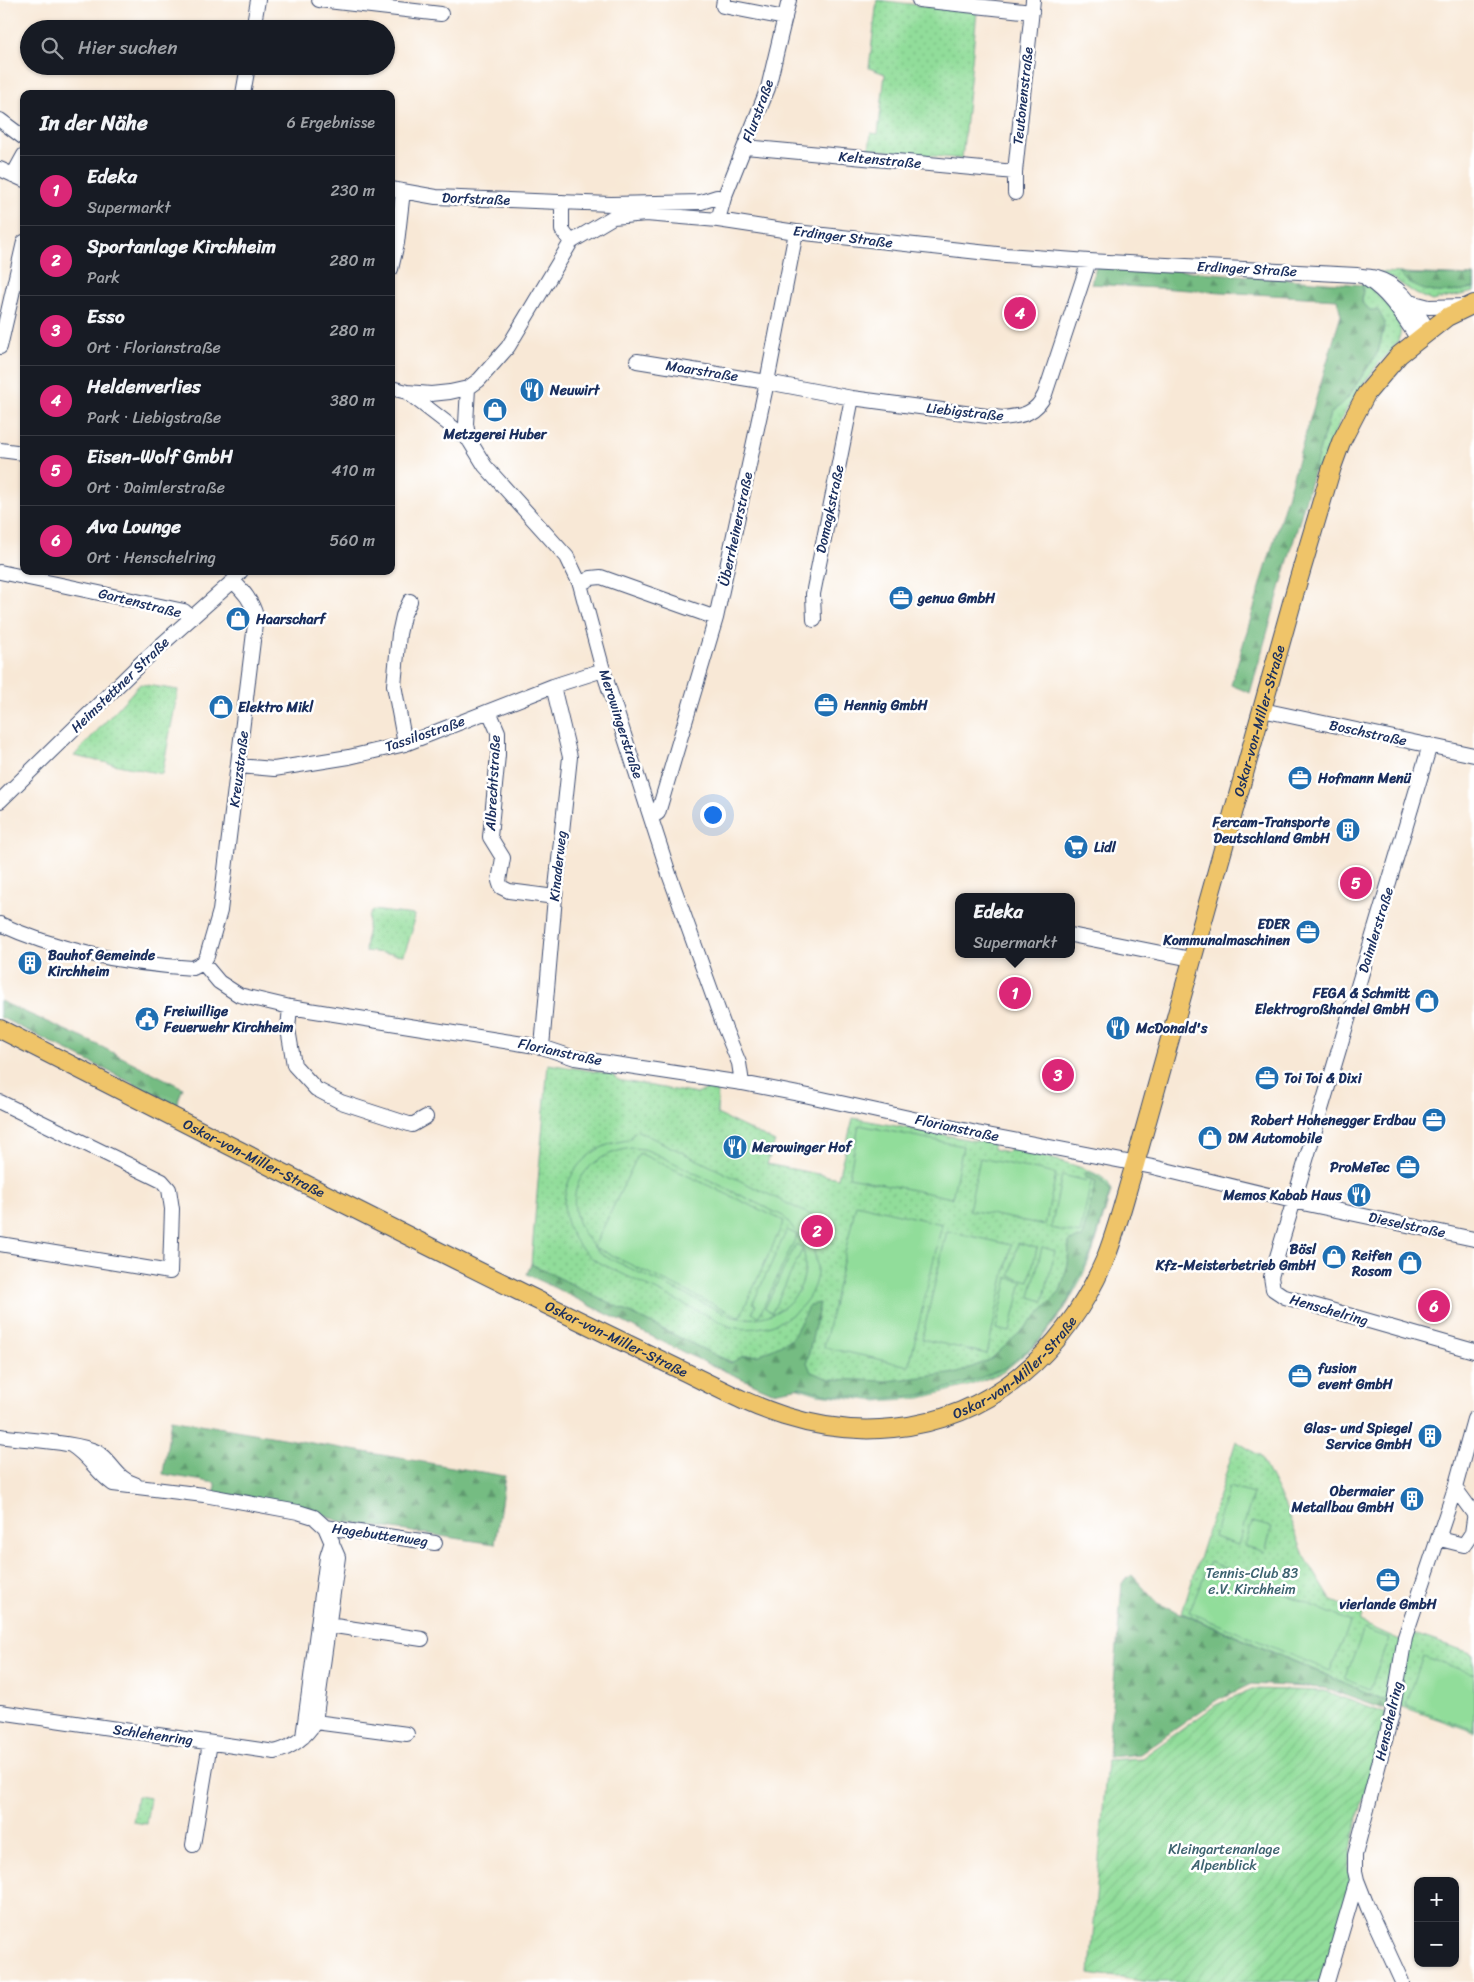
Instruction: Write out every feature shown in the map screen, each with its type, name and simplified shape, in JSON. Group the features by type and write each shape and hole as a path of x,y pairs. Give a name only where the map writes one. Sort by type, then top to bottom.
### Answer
{"main road":[{"name":"Oskar-von-Miller-Straße","path":"0,1029 467,1265 730,1394 783,1415 814,1424 841,1428 868,1430 895,1428 945,1416 988,1398 1036,1364 1067,1327 1091,1289 1105,1259 1135,1164 1312,532 1341,442 1370,389 1399,355 1447,317 1472,305"}],"street":[{"path":"255,20 258,0"},
{"path":"318,0 441,14"},
{"path":"724,0 723,6 784,18"},
{"name":"Flurstraße","path":"718,220 724,198 768,88 789,0"},
{"path":"919,0 1033,6"},
{"name":"Teutonenstraße","path":"1015,193 1015,172 1033,6"},
{"path":"244,90 246,75"},
{"path":"0,120 20,135"},
{"name":"Keltenstraße","path":"745,147 1015,172"},
{"path":"12,175 20,162"},
{"path":"395,252 397,243 397,190"},
{"name":"Dorfstraße","path":"397,190 436,197 562,202 612,210 701,202 717,197 724,198"},
{"path":"562,202 562,230 571,242"},
{"name":"Erdinger Straße","path":"468,388 491,368 508,347 571,242 612,210 718,220 796,232 987,253 1089,261 1374,277 1390,283 1410,302 1423,335"},
{"name":"Überrheinerstraße","path":"651,817 658,813 716,618 767,382 796,232"},
{"path":"0,347 20,260"},
{"name":"Liebigstraße","path":"767,382 852,398 1002,418 1025,415 1041,404 1089,261"},
{"name":"Erdinger Straße","path":"1364,277 1381,288 1423,335"},
{"path":"1410,302 1429,306 1472,305"},
{"name":"Moarstraße","path":"637,361 767,382"},
{"path":"395,389 431,394 468,388"},
{"name":"Merowingerstraße","path":"468,388 466,424 469,440 485,466 567,557 580,584 603,670 696,950 739,1063 742,1083"},
{"path":"407,392 469,440"},
{"name":"Domagkstraße","path":"814,620 813,594 852,398"},
{"path":"0,450 20,452"},
{"name":"Gartenstraße","path":"0,572 184,611 192,618"},
{"name":"Heimstettner Straße","path":"0,801 136,667 237,576"},
{"name":"Kreuzstraße","path":"203,963 220,911 256,616 253,606 237,576"},
{"path":"580,584 591,578 601,577 716,618"},
{"path":"405,744 394,685 399,634 403,616 410,602"},
{"name":"Tassilostraße","path":"239,766 274,769 349,757 405,744 553,686 603,670"},
{"name":"Kinaderweg","path":"542,1047 555,896 570,757 553,686"},
{"name":"Boschstraße","path":"1262,710 1474,755"},
{"name":"Albrechtstraße","path":"489,711 498,732 498,755 490,837 503,858 501,887 510,891 555,896"},
{"name":"Daimlerstraße","path":"1293,1201 1430,745"},
{"path":"0,924 19,933 63,947 118,960 193,968 203,963"},
{"path":"1075,936 1191,959"},
{"name":"Florianstraße","path":"203,963 219,982 239,995 290,1007 542,1047 575,1058 742,1083 977,1133 1135,1164"},
{"path":"290,1007 288,1028 294,1065 316,1089 341,1102 412,1126 426,1117"},
{"path":"0,1102 162,1181 169,1188 172,1210 170,1272 0,1244"},
{"name":"Dieselstraße","path":"1135,1164 1293,1201 1474,1239"},
{"name":"Henschelring","path":"1293,1201 1271,1277 1273,1289 1285,1297 1474,1351"},
{"name":"Henschelring","path":"1402,1982 1357,1880 1354,1871 1355,1856 1393,1709 1405,1637 1455,1488 1474,1419"},
{"path":"0,1436 71,1445 85,1454 106,1479 113,1484 146,1487 298,1512 314,1518 326,1526 338,1557 315,1722 407,1734"},
{"path":"1455,1488 1474,1514"},
{"path":"1440,1534 1444,1540 1464,1545 1472,1533 1474,1519"},
{"name":"Hagebuttenweg","path":"326,1526 435,1543"},
{"path":"303,1737 327,1557 332,1541"},
{"path":"328,1626 422,1639"},
{"name":"Schlehenring","path":"0,1712 275,1752 288,1749 303,1737 315,1722"},
{"path":"193,1846 210,1743"},
{"path":"1327,1982 1357,1880"}],"green space":[{"path":"877,0 977,12 962,159 869,149 871,133 878,134 885,74 869,68"},
{"path":"1096,266 1137,267 1363,285 1362,303 1370,310 1378,310 1385,323 1378,352 1346,400 1330,414 1250,693 1231,685 1341,315 1337,299 1091,284"},
{"path":"1379,272 1474,276 1474,292 1432,301 1416,294"},
{"path":"1399,274 1474,276 1474,288 1452,292 1434,292 1417,287"},
{"path":"1365,282 1395,314 1400,326 1399,338 1375,368 1346,411 1321,473 1313,471 1330,414 1346,400 1378,352 1385,323 1362,303 1363,285"},
{"path":"140,684 178,690 162,774 74,756"},
{"path":"373,910 414,915 412,931 404,955 365,951 369,917"},
{"path":"0,1001 92,1042 183,1088 176,1105 0,1017"},
{"path":"548,1064 612,1074 618,1080 697,1094 710,1088 718,1089 717,1114 775,1142 767,1164 838,1178 853,1118 993,1144 993,1149 1008,1152 1010,1147 1059,1161 1097,1174 1107,1182 1111,1192 1093,1251 1081,1279 1064,1310 1037,1344 1003,1372 971,1385 921,1398 877,1401 818,1394 779,1382 708,1352 531,1264"},
{"path":"859,1125 963,1146 952,1198 849,1177"},
{"path":"636,1130 819,1219 813,1241 817,1268 814,1287 798,1310 773,1324 759,1328 731,1327 596,1261 579,1245 568,1227 564,1207 566,1188 574,1171 588,1156 606,1146 629,1140","holes":["632,1148 644,1149 783,1216 797,1234 804,1253 805,1271 800,1288 789,1302 774,1313 755,1318 733,1317 602,1255 587,1239 578,1222 574,1206 576,1190 583,1175 595,1163 611,1154"]},
{"path":"639,1153 784,1221 740,1317 594,1247"},
{"path":"980,1158 1056,1174 1045,1225 969,1210"},
{"path":"1086,1172 1101,1180 1110,1193 1092,1251 1064,1309 1037,1343 1005,1368 976,1380 924,1395 879,1399 822,1393 801,1387 772,1392 691,1356 527,1274 531,1264 731,1363 743,1356 759,1355 792,1339 809,1305 820,1303 807,1362 811,1372 830,1379 887,1381 958,1373 991,1359 1060,1292 1068,1264 1069,1241 1082,1238 1096,1181 1084,1177"},
{"path":"1062,1175 1091,1182 1080,1234 1051,1228"},
{"path":"856,1204 942,1224 909,1366 824,1347"},
{"path":"787,1230 797,1235 759,1316 752,1313 756,1305 753,1303"},
{"path":"947,1231 1011,1245 987,1354 922,1339"},
{"path":"1018,1243 1037,1248 1029,1281 1010,1276"},
{"path":"796,1244 803,1248 772,1312 765,1308"},
{"path":"1042,1247 1055,1251 1043,1301 1030,1297"},
{"path":"1008,1278 1022,1281 1010,1332 996,1329"},
{"path":"171,1419 505,1476 495,1544 339,1521 318,1512 215,1492 215,1483 163,1474"},
{"name":"Tennis-Club 83 e.V. Kirchheim","path":"1236,1441 1260,1456 1284,1504 1304,1555 1331,1600 1363,1614 1360,1622 1400,1640 1411,1633 1474,1654 1474,1732 1389,1702 1182,1613"},
{"path":"1229,1487 1253,1494 1238,1545 1214,1537"},
{"path":"1252,1522 1272,1527 1265,1552 1245,1546"},
{"path":"1210,1562 1351,1622 1330,1671 1189,1612"},
{"path":"1132,1575 1157,1603 1389,1702 1387,1710 1324,1688 1251,1684 1215,1701 1140,1754 1108,1757 1122,1583"},
{"path":"1364,1629 1389,1638 1370,1689 1345,1679"},
{"path":"1423,1656 1474,1674 1474,1730 1406,1705"},
{"name":"Kleingartenanlage Alpenblick","path":"1252,1689 1324,1691 1387,1714 1355,1828 1348,1870 1354,1878 1324,1982 1149,1982 1090,1973 1107,1760 1142,1758 1216,1705"},
{"path":"137,1796 150,1798 146,1824 133,1822"}],"place":[{"name":"Heldenverlies","path":"1020,313"},
{"name":"Neuwirt","path":"532,390"},
{"name":"Metzgerei Huber","path":"495,410"},
{"name":"genua GmbH","path":"901,598"},
{"name":"Haarscharf","path":"238,619"},
{"name":"Hennig GmbH","path":"826,705"},
{"name":"Elektro Mikl","path":"221,707"},
{"name":"Hofmann Menü","path":"1300,778"},
{"name":"Fercam-Transporte Deutschland GmbH","path":"1348,830"},
{"name":"Lidl","path":"1076,847"},
{"name":"Eisen-Wolf GmbH","path":"1356,883"},
{"name":"EDER Kommunalmaschinen","path":"1308,932"},
{"name":"Bauhof Gemeinde Kirchheim","path":"30,963"},
{"name":"Edeka","path":"1015,993"},
{"name":"FEGA & Schmitt Elektrogroßhandel GmbH","path":"1427,1001"},
{"name":"Freiwillige Feuerwehr Kirchheim","path":"147,1019"},
{"name":"McDonald's","path":"1118,1028"},
{"name":"Esso","path":"1058,1075"},
{"name":"Toi Toi & Dixi","path":"1267,1078"},
{"name":"Robert Hohenegger Erdbau","path":"1434,1120"},
{"name":"DM Automobile","path":"1210,1138"},
{"name":"Merowinger Hof","path":"735,1147"},
{"name":"ProMeTec","path":"1408,1167"},
{"name":"Memos Kabab Haus","path":"1359,1195"},
{"name":"Sportanlage Kirchheim","path":"817,1231"},
{"name":"Bösl Kfz-Meisterbetrieb GmbH","path":"1334,1257"},
{"name":"Reifen Rosom","path":"1410,1263"},
{"name":"Ava Lounge","path":"1434,1306"},
{"name":"fusion event GmbH","path":"1300,1376"},
{"name":"Glas- und Spiegel Service GmbH","path":"1430,1436"},
{"name":"Obermaier Metallbau GmbH","path":"1412,1499"},
{"name":"vierlande GmbH","path":"1388,1580"}]}
